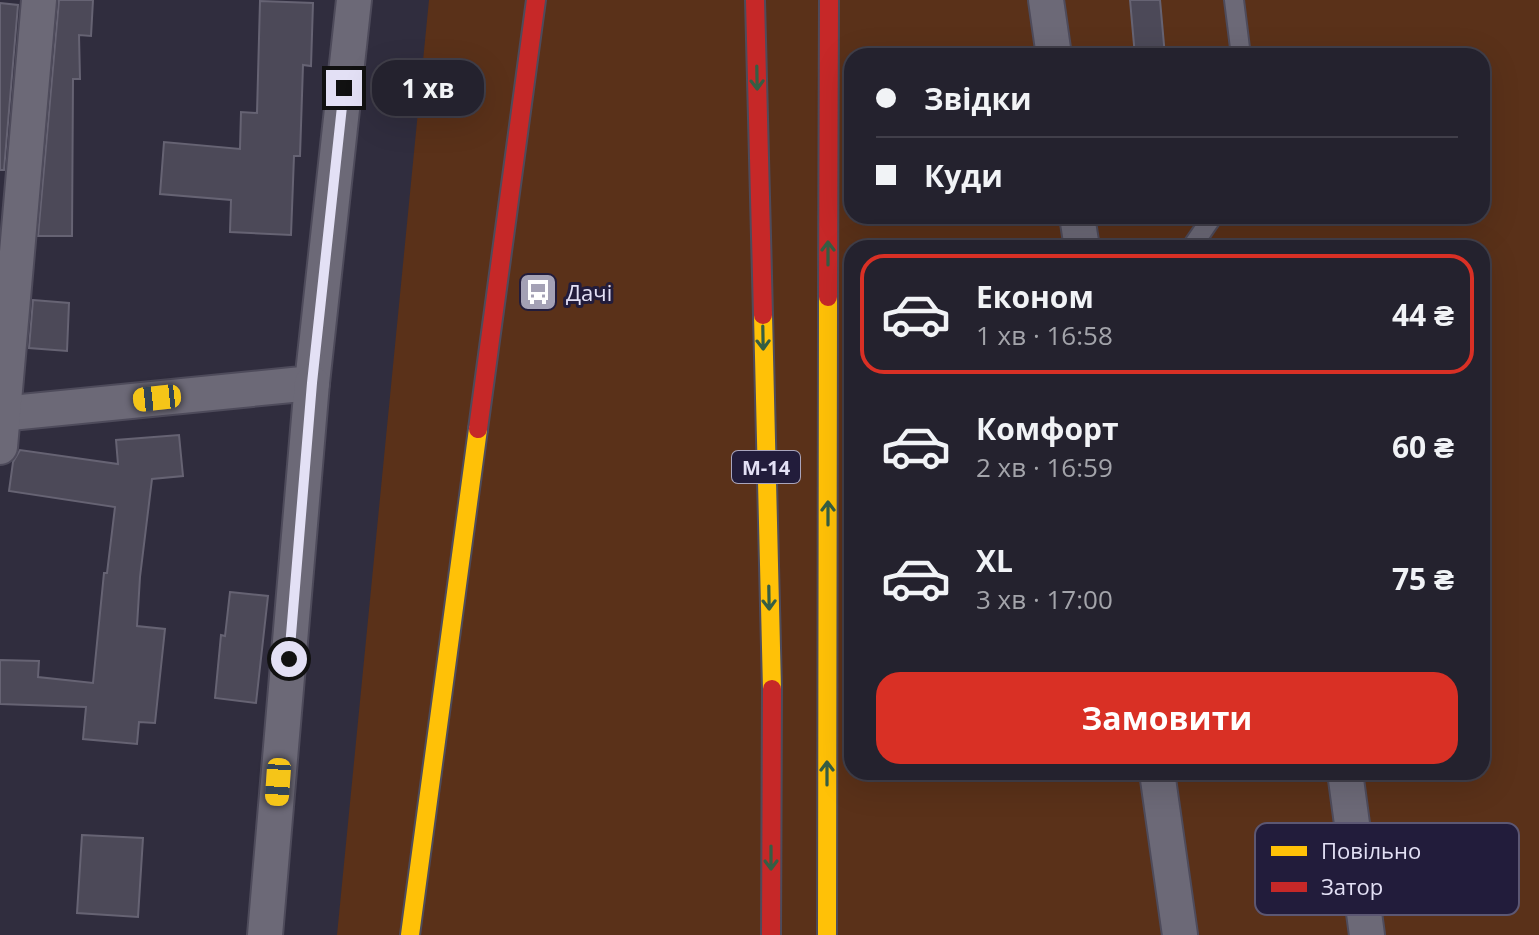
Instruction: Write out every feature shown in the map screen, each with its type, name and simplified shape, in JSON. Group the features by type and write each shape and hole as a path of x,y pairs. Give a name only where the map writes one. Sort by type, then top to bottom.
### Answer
{"main road":[{"path":"410,935 536,0"},
{"name":"М-14","path":"755,0 772,703 771,935"},
{"name":"М-14","path":"827,935 829,0"}],"street":[{"path":"39,0 1,425 312,383"},
{"path":"265,935 312,383 354,0"},
{"path":"1046,0 1053,48"},
{"path":"1158,780 1180,935"},
{"path":"1346,780 1352,823"},
{"path":"1364,915 1367,935"}],"lane":[{"path":"1234,0 1240,48"}],"shaded area":[{"path":"429,0 1539,0 1539,935 337,935"}],"building":[{"path":"59,0 93,0 91,36 79,35 80,79 73,79 72,236 38,236"},
{"path":"1130,0 1160,0 1164,48 1134,48"},
{"path":"260,1 313,3 311,66 303,65 300,156 294,156 291,235 230,232 231,200 160,194 164,142 240,149 241,112 257,113"},
{"path":"0,3 18,5 4,170 0,170"},
{"path":"33,300 69,303 67,351 29,348"},
{"path":"179,435 183,476 152,479 140,577 137,626 165,629 155,723 139,722 137,744 83,739 86,707 0,704 0,660 39,661 38,677 93,683 104,573 107,573 115,507 9,491 13,462 20,450 118,464 116,440"},
{"path":"230,592 268,596 256,703 215,698 221,635 225,636"},
{"path":"82,835 143,838 138,917 77,913"}],"traffic: slow":[{"path":"827,935 828,297"},
{"path":"763,315 772,689"},
{"path":"410,935 478,429"}],"traffic: jam":[{"path":"478,429 536,0"},
{"path":"755,0 763,315"},
{"path":"828,297 829,0"},
{"path":"771,935 772,689"}],"place":[{"name":"Дачі","path":"538,292"}],"route":[{"path":"289,659 312,383 344,88"}]}
